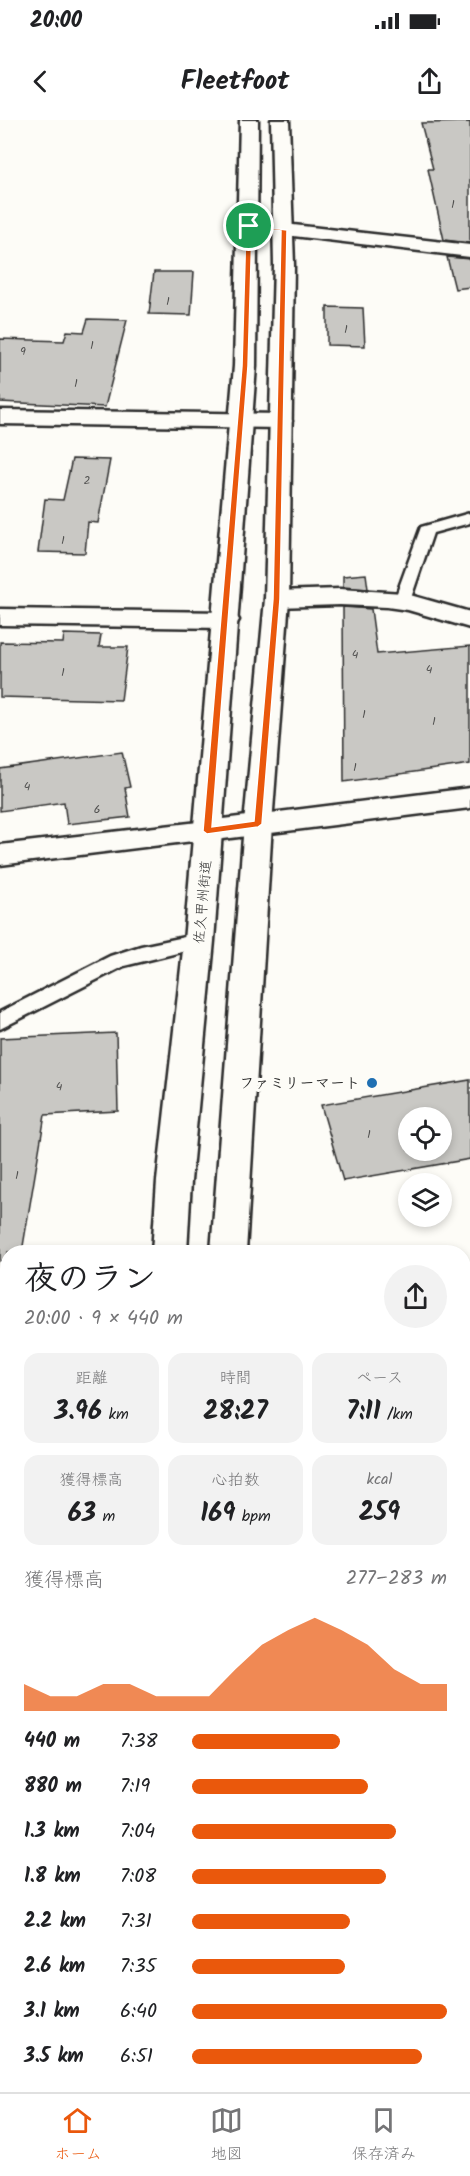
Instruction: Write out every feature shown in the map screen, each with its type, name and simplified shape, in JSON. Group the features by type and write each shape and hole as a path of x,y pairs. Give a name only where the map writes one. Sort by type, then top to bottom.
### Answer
{"main road":[{"name":"佐久甲州街道","path":"169,1245 199,941 245,366 249,120"},
{"path":"228,1245 258,824 277,599 284,230 280,120"},
{"path":"249,226 470,251"},
{"path":"1,416 281,421"},
{"path":"277,599 352,597 402,601 456,618 470,620"},
{"path":"0,617 226,620"},
{"path":"0,855 470,798"}],"lane":[{"path":"402,601 426,530 470,518"},
{"path":"0,1021 117,961 141,953 199,941"}],"building":[{"path":"470,122 470,243 444,240 428,169 433,169 421,123"},
{"path":"447,257 470,259 470,287 455,289"},
{"path":"154,272 194,272 191,315 149,314"},
{"path":"327,307 363,308 365,346 327,345"},
{"path":"88,319 127,320 105,407 0,402 0,339 64,341 67,331 84,332"},
{"path":"72,459 110,460 98,523 88,522 85,553 38,552 45,499 63,500"},
{"path":"366,574 368,589 343,587 343,576"},
{"path":"343,607 371,609 377,654 470,646 470,764 344,782"},
{"path":"64,634 101,635 99,647 128,647 121,700 0,697 0,642 63,643"},
{"path":"122,752 130,787 125,788 130,817 67,824 64,802 0,811 0,769"},
{"path":"116,1033 118,1111 45,1115 23,1245 0,1245 0,1038"},
{"path":"470,1080 470,1159 343,1181 321,1105"}],"place":[{"name":"ファミリーマート","path":"372,1083"}],"route":[{"path":"249,226 284,230 277,599 258,824 207,831 245,366 249,226"}]}
